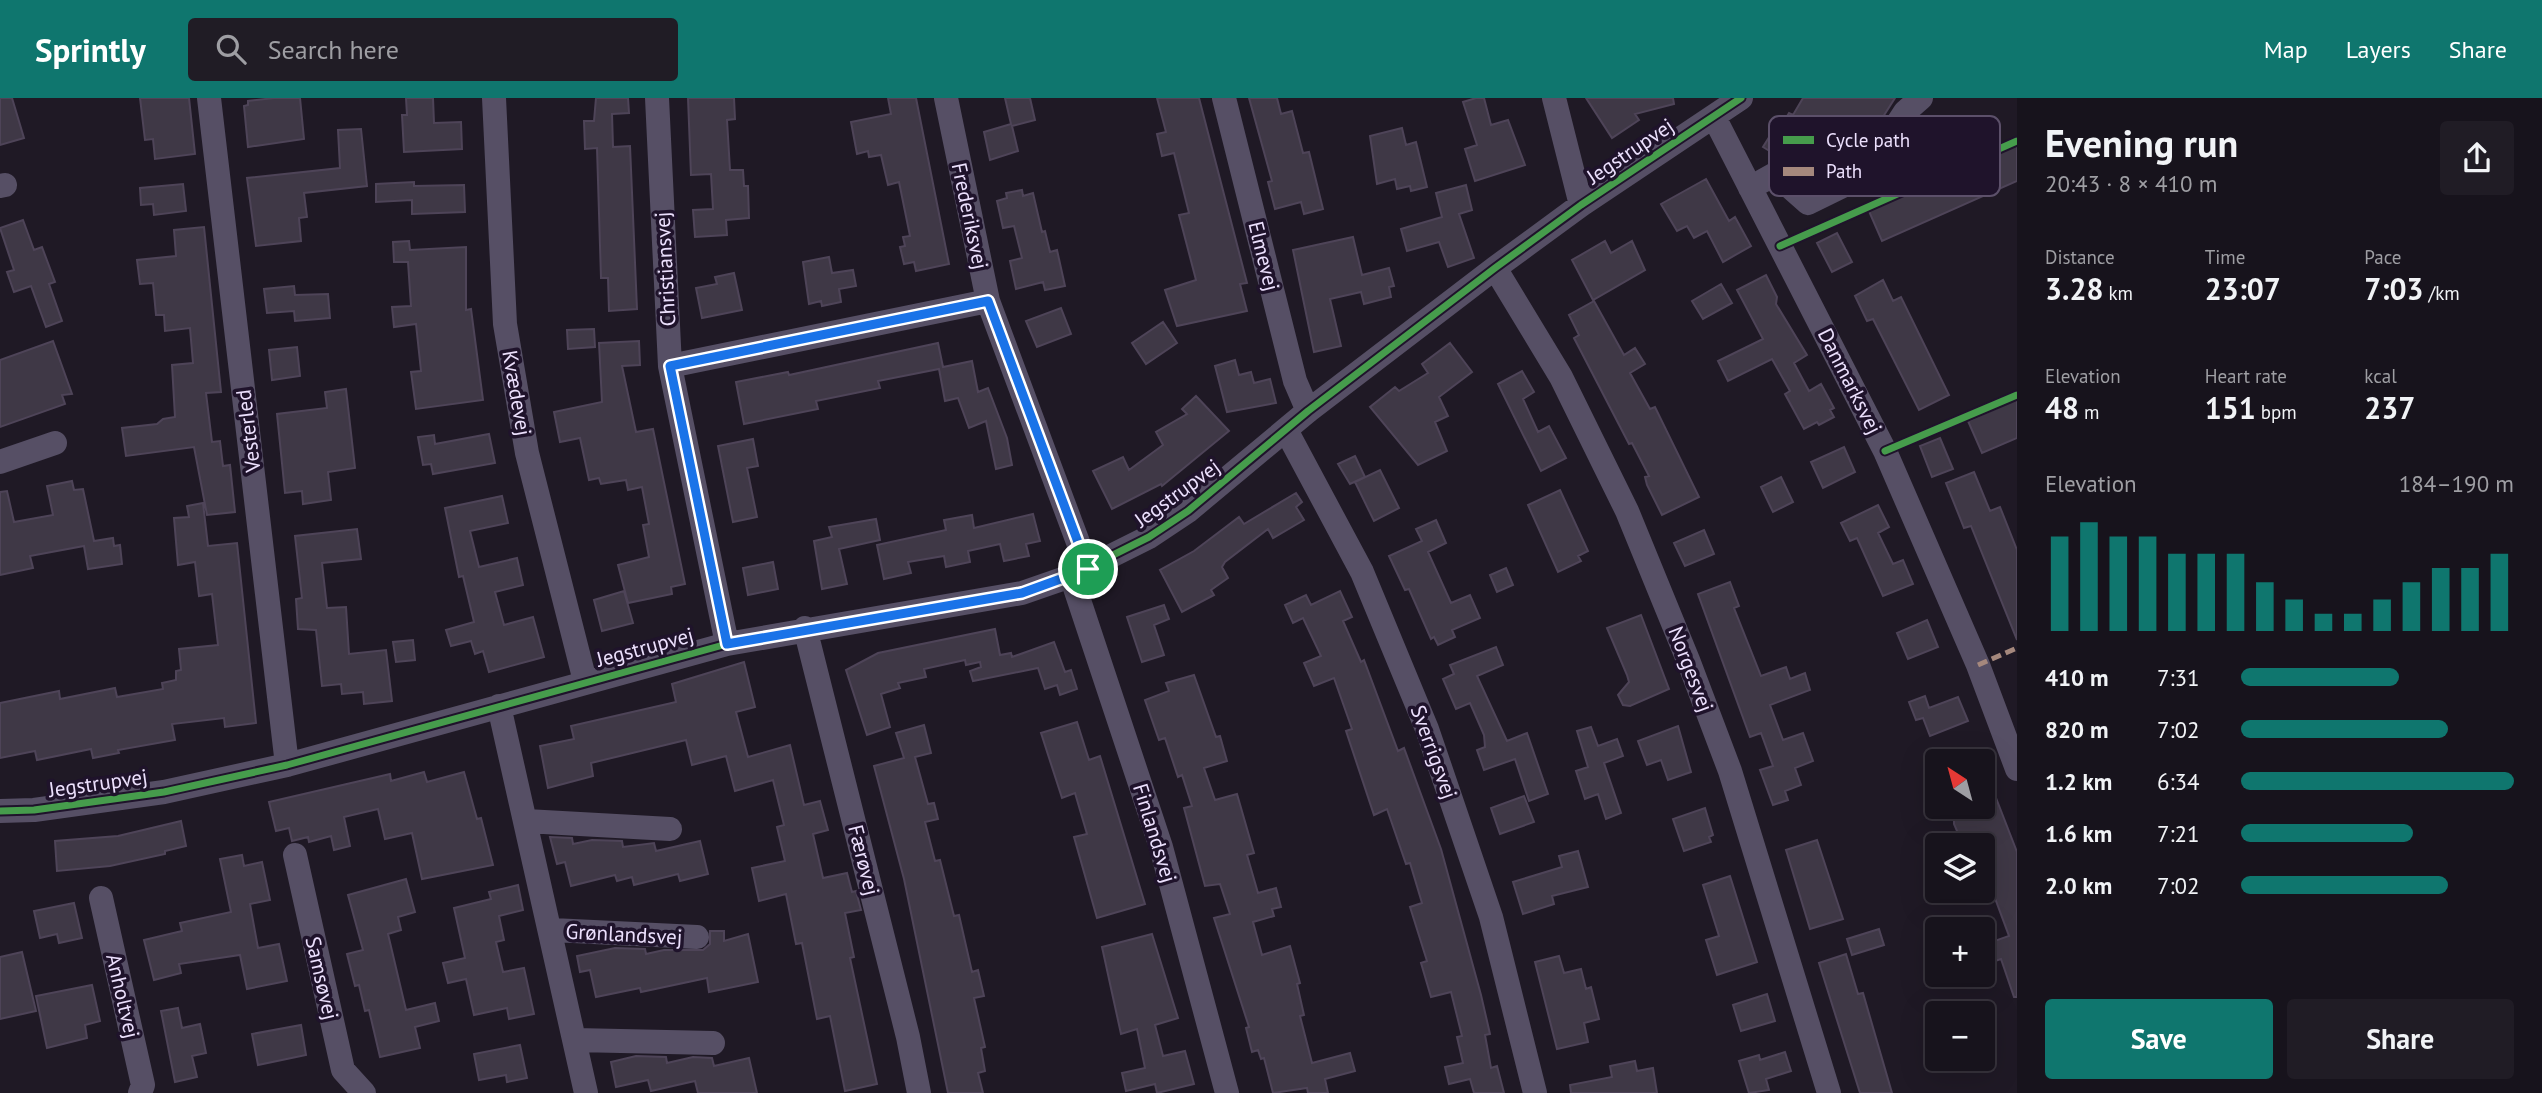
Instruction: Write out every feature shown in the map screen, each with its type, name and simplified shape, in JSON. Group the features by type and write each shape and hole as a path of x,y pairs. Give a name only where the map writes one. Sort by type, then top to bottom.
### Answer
{"street":[{"name":"Vesterled","path":"209,98 287,765"},
{"name":"Kvædevej","path":"494,98 505,324 527,453 585,681"},
{"name":"Christiansvej","path":"657,98 670,366 727,644"},
{"name":"Frederiksvej","path":"946,98 988,301 1079,572"},
{"name":"Elmevej","path":"1224,98 1295,381 1308,411"},
{"path":"1554,98 1581,205"},
{"name":"Jegstrupvej","path":"0,811 34,810 164,792 287,765 727,644 805,628 1022,593 1079,572 1149,537 1188,511 1308,411 1495,268 1581,205 1741,98"},
{"path":"1902,116 1920,98"},
{"name":"Danmarksvej","path":"1714,117 1885,451 1978,664 2017,769"},
{"path":"1750,188 1769,177"},
{"path":"1800,196 1808,203 1822,196"},
{"name":"Norgesvej","path":"1495,268 1561,377 1627,511 1688,660 1730,771 1829,1093"},
{"path":"670,366 988,301"},
{"name":"Sverrigsvej","path":"1286,430 1362,572 1427,729 1491,917 1535,1093"},
{"path":"0,462 55,443"},
{"name":"Finlandsvej","path":"1079,572 1161,846 1227,1093"},
{"name":"Færøvej","path":"805,628 908,1037 919,1093"},
{"name":"Grønlandsvej","path":"499,706 552,930 586,1093"},
{"path":"526,821 670,829"},
{"name":"Samsøvej","path":"295,855 343,1070 364,1093"},
{"name":"Anholtvej","path":"101,898 143,1085 140,1093"},
{"name":"Grønlandsvej","path":"552,930 697,937"},
{"path":"575,1040 713,1043"}],"building":[{"path":"0,98 12,98 24,138 0,145"},
{"path":"140,98 189,98 195,154 155,159 153,139 145,140"},
{"path":"300,98 304,139 248,147 244,106 248,105 248,101"},
{"path":"406,98 433,98 434,123 461,122 462,149 404,152 402,115 407,115"},
{"path":"596,98 628,98 629,113 612,114 613,147 630,146 637,309 609,311 608,278 601,278 597,148 585,149 584,121 594,121"},
{"path":"688,98 734,98 735,119 727,120 730,170 743,170 744,186 748,186 749,218 726,220 727,235 695,237 693,210 713,209 711,174 691,175"},
{"path":"888,98 916,98 949,264 916,271 914,262 904,264 900,247 905,246 903,237 910,236 899,182 888,185 881,155 869,157 868,151 857,154 851,122 891,114"},
{"path":"1005,98 1030,98 1035,120 1012,126 1018,151 990,160 984,132 1011,124"},
{"path":"1157,98 1199,98 1247,283 1240,284 1247,311 1177,326 1165,290 1196,280 1179,215 1189,213 1174,153 1162,156 1157,134 1166,132"},
{"path":"1249,98 1277,98 1281,114 1292,111 1303,153 1309,152 1323,209 1304,214 1301,202 1275,209 1268,182 1272,181"},
{"path":"1484,98 1491,125 1508,120 1525,165 1475,181 1465,149 1477,145 1463,102"},
{"path":"1586,98 1673,98 1674,104 1635,114 1639,120 1612,138"},
{"path":"1803,98 1895,98 1884,116 1787,116 1789,113 1793,115"},
{"path":"1402,128 1406,145 1416,142 1427,187 1411,191 1410,186 1397,189 1395,179 1377,184 1370,136"},
{"path":"361,129 367,186 304,193 307,217 299,218 301,241 256,246 247,178 340,168 338,130"},
{"path":"1769,137 1769,151 1763,147"},
{"path":"2017,143 2017,181 2000,189 2000,151"},
{"path":"1706,179 1729,221 1735,217 1751,246 1723,262 1707,231 1694,238 1687,226 1677,231 1661,204"},
{"path":"414,182 414,186 464,185 465,212 412,214 412,200 376,202 376,184"},
{"path":"183,184 186,211 154,215 153,204 141,205 140,188"},
{"path":"1466,185 1472,210 1459,214 1474,258 1448,267 1439,242 1407,251 1401,229 1442,217 1436,193"},
{"path":"1022,190 1023,196 1033,193 1042,232 1045,231 1050,252 1057,250 1065,286 1045,290 1043,282 1016,289 1010,261 1022,258 1014,226 1003,228 997,201 1007,198 1006,193"},
{"path":"1897,196 1983,196 1882,241 1868,209"},
{"path":"23,220 34,250 42,247 55,282 49,284 62,321 46,327 31,286 14,292 7,272 14,270 0,228"},
{"path":"204,227 221,392 206,393 212,442 220,441 223,466 230,465 235,512 207,515 194,447 126,456 122,428 157,424 163,419 175,417 172,365 193,363 190,328 165,331 164,315 156,315 153,283 140,284 137,260 176,256 174,230"},
{"path":"1837,233 1852,262 1832,272 1817,243"},
{"path":"1353,237 1362,275 1389,268 1394,286 1389,287 1391,297 1364,304 1361,292 1330,299 1341,346 1314,352 1293,250"},
{"path":"409,241 410,250 466,247 466,310 471,309 483,400 416,409 411,372 421,371 416,324 394,327 392,307 411,306 408,262 394,262 393,242"},
{"path":"1605,241 1611,253 1632,241 1645,270 1593,300 1572,260"},
{"path":"829,257 832,273 853,270 856,286 839,289 841,302 822,306 821,301 809,304 803,262"},
{"path":"734,273 742,310 702,318 696,288 717,284 715,277"},
{"path":"1766,275 1777,297 1776,304 1807,355 1794,363 1809,391 1821,384 1834,408 1830,410 1834,417 1819,425 1817,422 1804,429 1785,394 1790,391 1772,359 1728,381 1718,361 1763,339 1737,290"},
{"path":"1883,280 1893,301 1901,297 1949,395 1919,410 1873,319 1867,321 1855,296"},
{"path":"1721,284 1732,303 1703,319 1692,301"},
{"path":"294,286 295,295 328,294 330,318 295,321 294,311 267,313 264,289"},
{"path":"1594,301 1624,355 1635,348 1645,364 1630,373 1650,409 1655,407 1699,497 1662,515 1647,485 1645,477 1649,476 1632,443 1629,444 1574,338 1579,335 1569,315"},
{"path":"1061,308 1071,334 1037,347 1026,321"},
{"path":"1163,322 1177,343 1146,364 1132,343"},
{"path":"594,329 595,347 568,349 567,330"},
{"path":"53,341 72,394 62,395 65,404 0,427 0,360"},
{"path":"639,341 640,365 622,366 636,432 653,429 685,584 671,587 672,594 628,603 618,565 649,557 643,525 649,524 642,487 628,490 626,480 601,484 599,478 589,480 580,438 560,442 554,412 602,402 599,343"},
{"path":"938,343 943,367 972,361 978,392 988,388 1007,438 1012,465 996,469 986,421 969,428 958,398 945,401 939,369 878,381 880,388 816,401 818,409 744,424 736,382 788,372 789,375"},
{"path":"1450,343 1472,372 1439,397 1448,416 1435,422 1447,451 1418,465 1370,407 1395,387 1399,391 1428,373 1422,364"},
{"path":"297,347 300,376 272,380 269,350"},
{"path":"1235,360 1239,375 1251,372 1254,383 1270,379 1276,403 1227,412 1215,366"},
{"path":"1522,371 1534,392 1523,399 1538,432 1549,426 1566,458 1541,471 1498,384"},
{"path":"346,389 355,468 328,472 331,500 303,504 302,491 285,493 277,414 327,408 325,392"},
{"path":"1196,396 1229,431 1162,486 1161,484 1112,509 1093,471 1123,457 1129,470 1163,445 1156,432 1187,414 1182,409"},
{"path":"2017,399 2017,438 1982,453 1968,421"},
{"path":"489,434 495,463 433,474 431,464 423,465 418,437 434,435 435,444"},
{"path":"1940,438 1953,469 1932,477 1920,446"},
{"path":"753,439 758,466 747,468 757,517 733,522 718,446"},
{"path":"1844,447 1855,472 1823,488 1811,462"},
{"path":"1355,456 1365,477 1350,484 1338,464"},
{"path":"1380,470 1399,508 1374,521 1355,482"},
{"path":"1974,472 1990,511 2000,507 2017,550 2017,640 1971,526 1964,528 1946,483"},
{"path":"1781,477 1793,502 1773,512 1761,487"},
{"path":"72,481 74,490 83,489 94,541 113,538 114,546 120,545 122,564 88,569 84,546 30,556 33,568 0,575 0,492 7,491 14,522 53,515 47,486"},
{"path":"1560,490 1588,551 1578,556 1581,561 1558,572 1528,505"},
{"path":"1296,493 1302,502 1296,507 1304,520 1273,538 1268,529 1225,562 1222,567 1228,578 1211,590 1214,595 1182,612 1160,570 1194,551 1239,517 1244,524"},
{"path":"502,496 508,523 470,531 479,567 517,558 523,585 495,592 504,625 533,617 544,657 489,672 483,651 475,654 471,641 451,646 446,630 474,622 463,576 459,577 445,508"},
{"path":"203,503 208,546 237,543 256,723 225,727 224,718 172,724 175,740 118,750 119,753 93,758 91,749 37,760 35,751 0,758 0,703 59,691 60,699 115,688 117,697 163,689 162,683 176,680 176,671 181,670 179,649 218,645 212,594 199,596 195,562 178,565 174,518 189,517 187,506"},
{"path":"1878,505 1889,527 1878,533 1893,564 1903,560 1913,584 1883,596 1857,538 1850,541 1841,523"},
{"path":"1033,514 1040,541 1026,544 1029,556 1004,561 1000,544 968,551 970,562 946,567 944,556 908,562 911,573 884,579 877,545 946,530 944,520 972,515 974,528"},
{"path":"876,519 880,540 839,549 847,584 822,589 814,541 832,537 829,527"},
{"path":"1436,520 1446,543 1428,552 1451,603 1470,595 1480,618 1452,630 1455,637 1438,645 1434,637 1431,639 1409,589 1405,590 1389,556 1422,541 1416,529"},
{"path":"357,529 361,559 322,563 327,608 346,607 349,654 386,650 392,701 364,704 363,692 342,694 341,684 322,686 316,630 298,629 296,599 302,598 295,536"},
{"path":"1704,530 1714,554 1685,566 1674,543"},
{"path":"773,562 778,589 748,595 743,568"},
{"path":"1506,568 1513,585 1497,592 1490,575"},
{"path":"1730,582 1739,606 1734,608 1761,676 1786,667 1790,679 1805,673 1810,690 1770,705 1783,740 1803,733 1813,761 1795,768 1801,785 1785,791 1788,800 1773,805 1760,770 1773,766 1761,733 1750,737 1698,594"},
{"path":"624,591 633,623 602,631 594,600"},
{"path":"1340,591 1352,617 1343,621 1361,662 1364,660 1398,751 1404,748 1441,849 1490,1034 1485,1035 1491,1068 1497,1066 1504,1093 1474,1093 1470,1079 1449,1084 1445,1067 1463,1063 1457,1037 1462,1036 1451,992 1431,997 1421,963 1427,961 1410,907 1422,903 1410,863 1406,864 1387,809 1374,815 1346,731 1352,729 1334,678 1314,686 1304,663 1321,656 1303,618 1293,623 1285,605 1306,595 1311,605"},
{"path":"1164,605 1169,619 1154,625 1164,655 1142,662 1127,617"},
{"path":"1641,615 1669,689 1630,706 1623,705 1618,695 1629,682 1607,628"},
{"path":"1927,620 1938,647 1908,659 1897,633"},
{"path":"995,629 1000,655 1011,653 1012,657 1054,642 1065,672 1071,670 1077,689 1060,695 1057,685 1045,689 1038,668 973,681 970,671 981,667 980,662 966,665 965,660 924,669 926,677 898,683 900,688 881,694 890,727 867,735 846,670 878,653"},
{"path":"413,640 415,660 396,662 393,642"},
{"path":"1496,647 1503,665 1477,676 1507,741 1527,733 1548,794 1529,801 1515,759 1484,770 1477,750 1485,747 1484,735 1470,703 1456,709 1443,679 1454,674 1450,665"},
{"path":"744,662 755,707 736,712 748,757 790,745 804,805 820,801 828,830 813,834 823,878 847,873 852,892 856,891 861,910 845,913 854,957 850,958 877,1084 845,1091 830,1016 817,1019 802,943 796,944 786,894 759,901 752,868 785,861 777,827 784,825 773,780 735,791 726,756 692,765 686,740 591,763 593,776 548,788 540,746 574,739 571,726 676,702 672,684"},
{"path":"1194,675 1216,737 1220,736 1227,761 1204,768 1215,800 1237,794 1254,853 1247,855 1258,893 1276,888 1281,907 1272,909 1274,916 1253,922 1262,955 1290,946 1300,983 1297,984 1304,1015 1300,1016 1312,1063 1350,1053 1355,1071 1325,1079 1328,1093 1308,1093 1307,1088 1273,1093 1264,1058 1261,1059 1258,1050 1252,1052 1246,1028 1249,1027 1214,918 1230,914 1220,884 1205,886 1184,808 1192,806 1182,775 1178,777 1165,738 1159,740 1145,700 1169,691 1166,683"},
{"path":"1925,696 1929,708 1958,697 1968,721 1930,736 1923,718 1916,720 1909,702"},
{"path":"1077,722 1089,760 1100,756 1145,904 1097,918 1074,837 1087,834 1075,793 1062,798 1041,733"},
{"path":"924,725 931,753 915,757 928,804 934,803 938,819 925,822 935,861 940,860 954,916 959,915 972,972 978,970 984,996 974,998 985,1047 981,1048 985,1071 978,1073 983,1093 948,1093 904,879 874,766 904,758 896,733"},
{"path":"1678,726 1691,772 1668,780 1661,760 1647,765 1638,741"},
{"path":"1591,727 1598,746 1617,739 1623,756 1604,763 1621,813 1606,819 1598,794 1585,799 1576,771 1588,767 1577,731"},
{"path":"424,772 427,782 464,772 477,819 481,818 493,865 422,879 412,833 385,839 378,809 344,817 350,846 334,850 331,836 309,842 308,837 292,841 289,828 276,831 269,802 390,774 391,781"},
{"path":"1995,795 2017,852 2017,997 2014,997 2001,959 1995,961 1995,941 2009,936 1995,898 1995,833 1958,833 1954,819 1995,819"},
{"path":"1524,796 1534,822 1500,834 1491,808"},
{"path":"1705,808 1713,835 1709,837 1711,842 1684,851 1673,819"},
{"path":"181,821 186,846 165,851 165,854 110,866 57,871 55,841 118,836"},
{"path":"550,837 572,838 573,844 592,840 622,841 623,847 654,843 656,851 700,841 708,874 680,881 678,874 634,885 632,877 617,881 615,875 571,886 565,862 557,864"},
{"path":"1817,840 1843,919 1810,929 1786,850"},
{"path":"1578,851 1588,887 1552,896 1554,904 1523,914 1513,882 1562,867 1559,856"},
{"path":"242,855 244,866 262,862 270,900 250,904 258,948 279,944 287,981 247,989 240,955 179,964 181,973 154,980 144,940 182,931 180,923 231,912 220,859"},
{"path":"1730,876 1757,962 1717,975 1706,940 1719,936 1703,885"},
{"path":"406,879 415,912 398,917 401,930 388,934 406,1010 435,1003 439,1021 415,1027 420,1048 380,1057 369,1010 365,1011 359,985 355,986 347,954 363,950 348,895"},
{"path":"518,885 523,910 499,916 504,940 496,942 503,972 524,968 534,1014 509,1019 507,1008 474,1015 466,979 448,983 443,963 465,958 454,908 491,899 489,892"},
{"path":"74,903 82,938 59,943 57,934 40,938 34,911"},
{"path":"1879,929 1884,945 1852,955 1847,939"},
{"path":"710,931 724,931 724,941 748,934 758,982 709,992 707,978 641,992 640,988 596,997 590,970 580,972 577,956 615,948 645,949 646,954 664,950 703,950 710,944"},
{"path":"1152,934 1178,1018 1155,1025 1163,1056 1185,1051 1194,1084 1157,1093 1155,1084 1126,1091 1122,1073 1145,1068 1137,1029 1121,1034 1102,947"},
{"path":"22,952 36,1011 0,1019 0,957"},
{"path":"1846,954 1858,994 1863,993 1892,1093 1860,1093 1819,963"},
{"path":"1559,956 1564,973 1581,969 1586,989 1591,987 1599,1019 1584,1023 1588,1042 1557,1049 1535,962"},
{"path":"92,985 100,1021 85,1025 87,1038 47,1048 36,996"},
{"path":"1767,994 1775,1021 1741,1031 1733,1005"},
{"path":"178,1008 182,1028 200,1024 206,1053 192,1056 197,1077 175,1082 161,1011"},
{"path":"301,1025 306,1055 258,1065 252,1034"},
{"path":"520,1045 527,1078 507,1082 506,1075 479,1080 474,1054"},
{"path":"1785,1052 1791,1071 1766,1079 1769,1090 1749,1093 1739,1061 1759,1055 1760,1060"},
{"path":"636,1056 666,1057 667,1063 693,1057 712,1058 714,1066 749,1058 757,1093 698,1093 695,1081 651,1091 648,1080 616,1087 611,1062"},
{"path":"1635,1061 1637,1071 1653,1068 1657,1093 1571,1093 1570,1085 1612,1077 1610,1066"}],"marked path":[{"path":"1978,665 2017,648"}],"cycle path":[{"path":"0,811 34,810 164,792 287,765 727,644 1022,593 1071,576 1149,537 1188,511 1308,411 1495,268 1581,205 1741,98"},
{"path":"2000,149 2017,141"},
{"path":"1780,246 1893,196"},
{"path":"1885,451 2017,395"}],"route":[{"path":"988,301 1015,380 1088,569 1022,593 805,628 727,644 670,366 988,301"}]}
